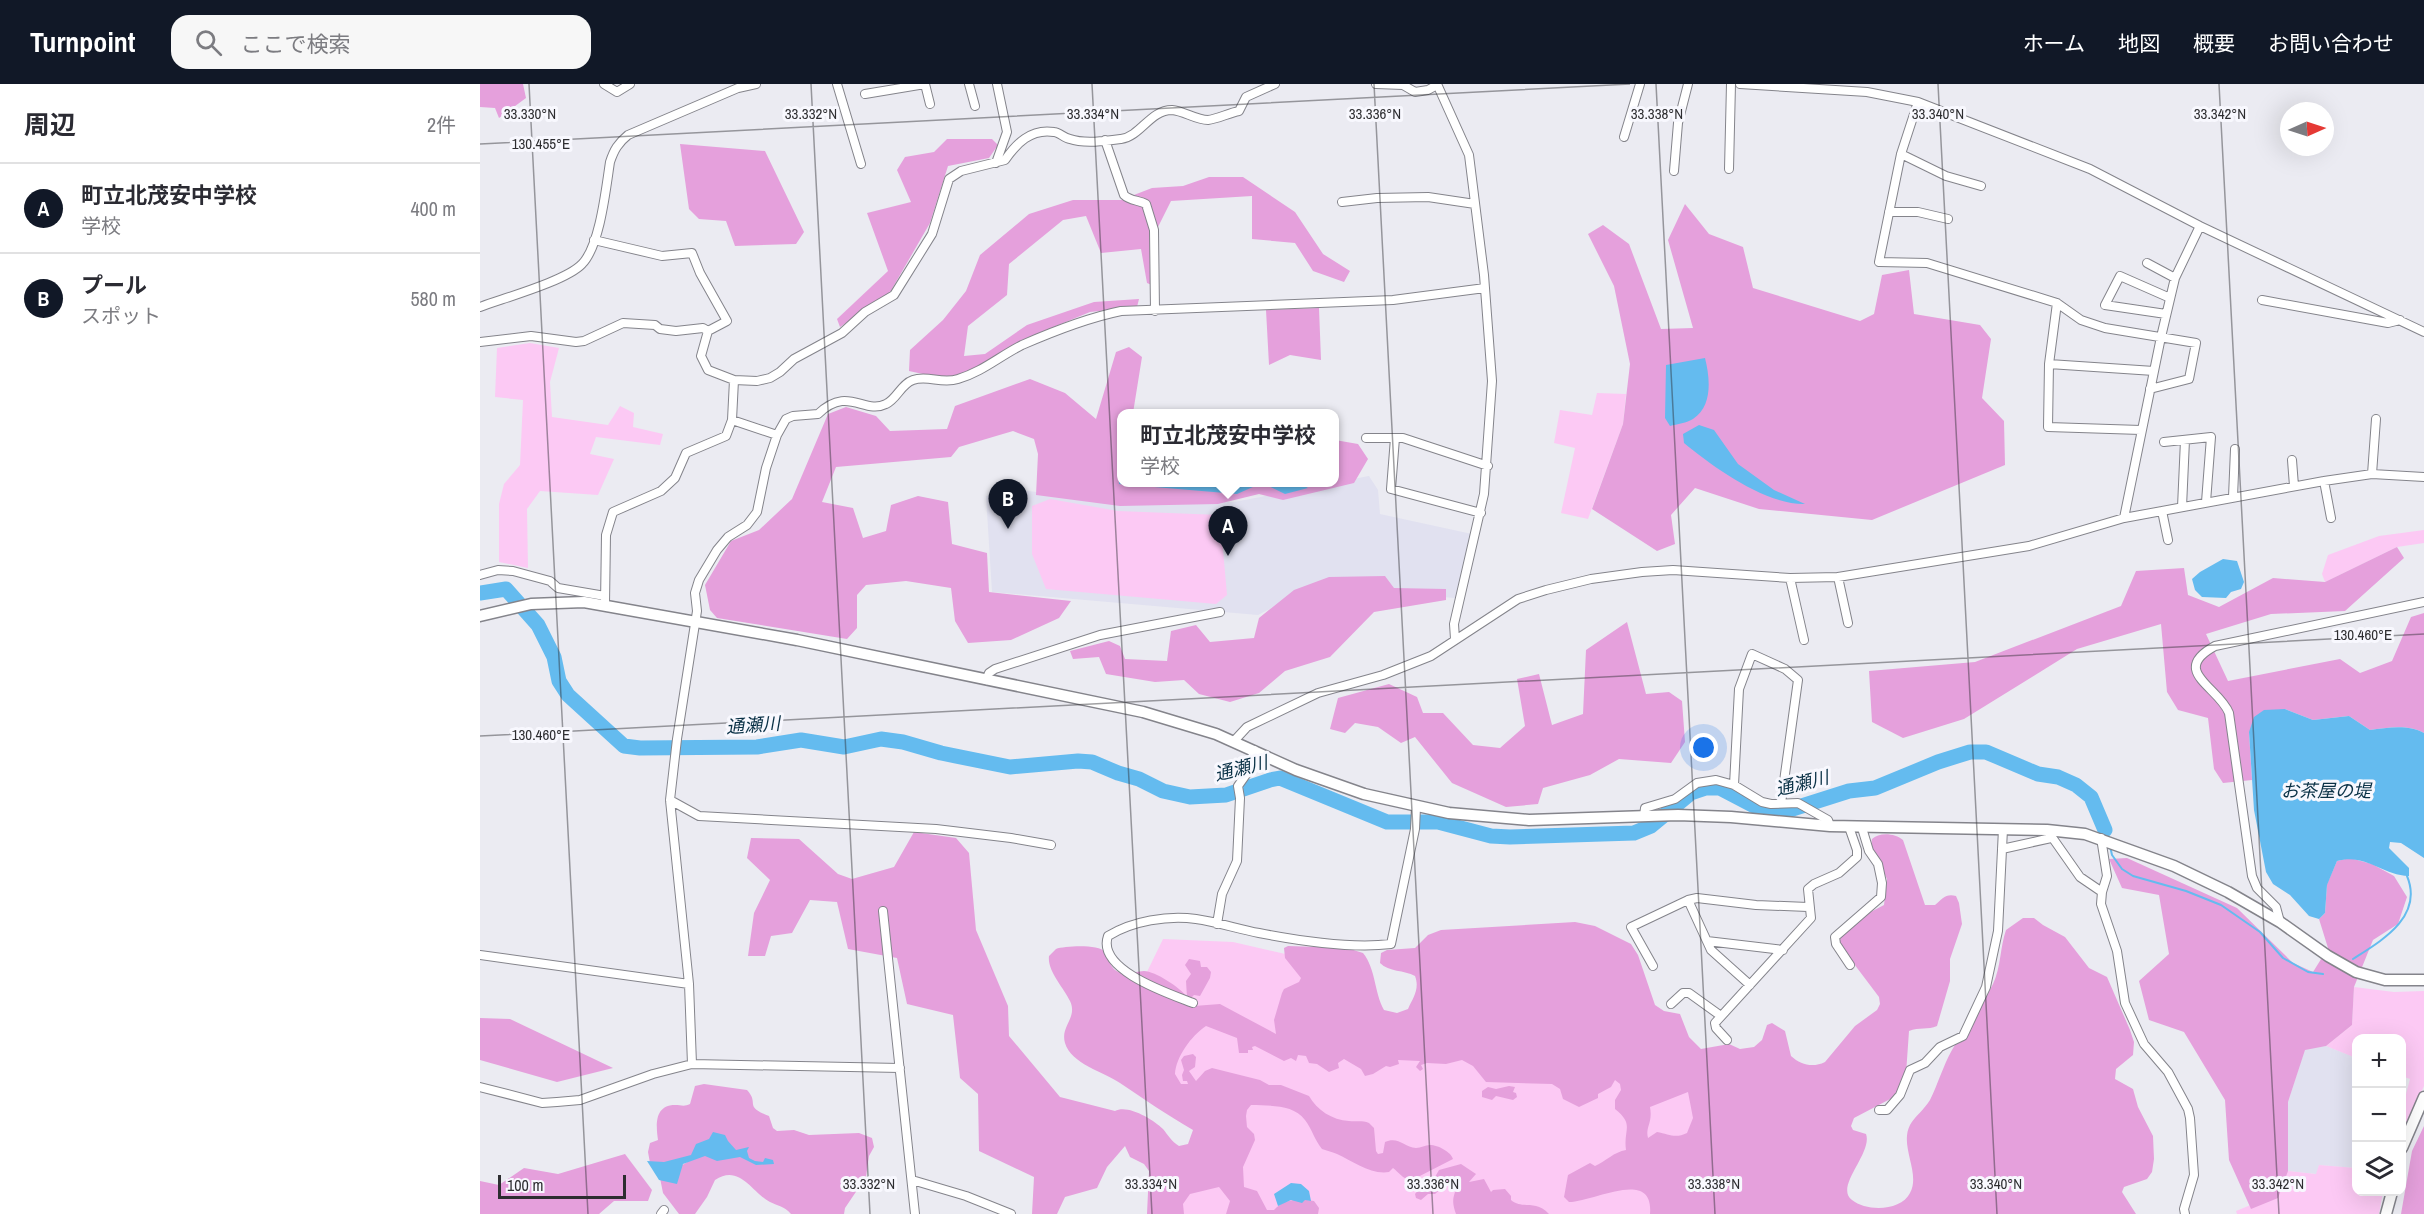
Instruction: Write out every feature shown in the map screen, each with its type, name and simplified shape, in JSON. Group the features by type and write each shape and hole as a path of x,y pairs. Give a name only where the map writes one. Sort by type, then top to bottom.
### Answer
{"street":[{"path":"604,84 617,92 630,84"},
{"path":"480,307 545,285 581,266 594,240 610,162 620,141 628,135 738,88 756,84"},
{"path":"837,84 861,164"},
{"path":"865,94 925,84 930,104"},
{"path":"969,84 975,106"},
{"path":"996,163 1007,132 997,84"},
{"path":"594,240 663,256 692,253 700,273 727,321 708,332 701,356 704,364 708,370 734,380 757,381 770,378 780,372 794,359 842,333 866,312 894,295 932,234 949,179 961,171 1005,160 1023,138 1045,132 1055,132 1069,139 1082,141 1123,139 1136,133 1160,113 1172,110 1207,120 1239,111 1246,97 1275,84"},
{"path":"1376,84 1403,85 1415,92 1428,90 1437,84 1469,155 1485,288 1492,381 1488,466 1481,513 1454,624 1455,639"},
{"path":"1624,137 1640,84"},
{"path":"1674,171 1678,123 1688,84"},
{"path":"1729,169 1731,84"},
{"path":"1740,84 1867,92 1918,102 2090,169 2200,226 2424,332"},
{"path":"1918,102 1901,154 1879,262 1927,263 2057,303 2081,320 2105,328 2196,343 2189,379 2150,389"},
{"path":"1105,140 1124,195 1128,199 1139,200 1146,204 1154,230 1155,311"},
{"path":"1901,154 1946,176 1981,186"},
{"path":"1342,202 1377,198 1428,198 1475,204"},
{"path":"1889,212 1918,212 1947,219"},
{"path":"2124,518 2175,278 2200,226"},
{"path":"2147,263 2175,278"},
{"path":"2166,315 2105,305 2120,276 2170,298"},
{"path":"692,1064 689,984 670,800 697,611 695,594 699,580 717,550 728,537 747,525 757,512 766,468 777,435 786,419 793,416 818,414 824,408 838,402 853,400 869,406 888,404 906,384 913,380 922,378 942,382 956,380 983,370 1020,346 1093,317 1121,311 1393,300 1485,288"},
{"path":"2262,300 2388,323 2400,320"},
{"path":"2057,303 2049,364 2048,427 2141,430"},
{"path":"480,342 531,336 584,341 623,322 655,325 660,329 676,332 703,328 708,332"},
{"path":"2049,364 2154,371"},
{"path":"605,600 606,535 613,512 661,491 675,478 686,453 726,436 732,420 734,380"},
{"path":"2372,474 2376,419"},
{"path":"732,420 777,435"},
{"path":"2164,442 2211,437 2206,502"},
{"path":"1366,438 1403,438 1488,466"},
{"path":"1395,438 1391,489 1481,513"},
{"path":"2182,507 2185,440"},
{"path":"2233,497 2235,450"},
{"path":"2292,460 2294,486"},
{"path":"1234,741 1247,727 1318,693 1408,666 1431,656 1518,599 1608,576 1685,570 1790,578 1838,576 2029,546 2124,518 2294,486 2372,474 2424,477"},
{"path":"2324,481 2331,518"},
{"path":"2162,511 2168,540"},
{"path":"480,575 498,570 513,571 550,581 558,588 694,621 1143,712 1234,741 1296,770 1416,811 1529,820 1678,815 1862,828 2003,829 2049,834 2073,832 2101,838 2196,876 2280,922 2328,956 2356,972 2385,980 2424,980"},
{"path":"1838,576 1848,623"},
{"path":"1790,578 1804,640"},
{"path":"480,616 531,604 605,600"},
{"path":"2280,922 2276,907 2257,888 2252,876 2229,713 2226,704 2199,679 2196,664 2199,657 2215,646 2424,602"},
{"path":"986,680 995,669 1074,642 1127,628 1220,612"},
{"path":"1734,785 1739,689 1752,654 1785,669 1798,680 1781,803"},
{"path":"1216,924 1222,894 1238,861 1240,798 1238,786 1250,769 1254,750"},
{"path":"1647,816 1645,808 1675,799 1697,783 1716,780 1734,785 1762,802 1798,803 1828,820 1830,826"},
{"path":"670,800 699,816 936,829 1051,845"},
{"path":"1803,825 1808,810"},
{"path":"1193,1003 1143,982 1123,969 1109,956 1106,942 1108,936 1118,930 1164,919 1184,918 1305,941 1378,946 1391,944 1415,829 1416,811"},
{"path":"1727,1040 1715,1026 1721,1016 1811,918 1808,889 1839,873 1857,857 1857,850 1849,827"},
{"path":"1850,965 1836,944 1835,936 1877,900 1882,890 1878,864 1869,851 1862,828"},
{"path":"1879,1110 1887,1110 1900,1095 1910,1070 1925,1063 1941,1047 1963,1036 1986,987 1998,931 2003,829"},
{"path":"2002,849 2049,834"},
{"path":"2049,834 2080,878 2102,892"},
{"path":"2101,838 2107,876 2101,904 2117,951 2122,991 2129,1015 2144,1044 2168,1072 2188,1109 2194,1175 2184,1209 2185,1214"},
{"path":"1653,966 1631,927 1688,900 1696,898 1756,905 1809,907"},
{"path":"1688,900 1711,950 1750,986"},
{"path":"882,911 915,1214"},
{"path":"1707,941 1783,950"},
{"path":"480,955 689,984"},
{"path":"1671,1004 1683,993 1689,993 1721,1016"},
{"path":"480,1087 542,1103 580,1100 652,1074 692,1064 900,1068"},
{"path":"2405,1142 2424,1097"},
{"path":"912,1180 966,1196 1011,1214"},
{"path":"2386,1214 2391,1196"}],"shaded area":[{"path":"480,84 523,84 526,98 499,118 495,108 480,107"},
{"path":"947,139 992,139 998,145 989,158 948,166 930,223 889,294 840,327 837,319 888,271 867,213 911,202 897,170 905,157 934,152"},
{"path":"680,144 765,151 804,232 796,244 735,246 726,221 699,219 689,209"},
{"path":"1209,177 1243,177 1295,212 1323,254 1350,271 1344,282 1313,271 1295,243 1252,239 1252,196 1171,201 1157,229 1159,288 1147,283 1141,249 1101,253 1086,216 1063,220 1009,264 1007,295 968,326 964,356 985,354 1027,325 1094,302 1139,299 1137,307 1090,312 1022,340 974,370 946,379 909,371 910,350 943,320 966,291 980,255 1029,214 1073,200 1121,200 1152,188 1183,186"},
{"path":"1685,204 1709,234 1743,247 1753,288 1860,321 1874,314 1882,275 1909,270 1914,314 1980,325 1991,339 1982,398 2004,421 2005,465 1872,520 1759,509 1695,488 1671,515 1675,544 1657,551 1592,509 1623,424 1630,364 1614,286 1588,234 1603,225 1629,244 1661,329 1693,328 1668,240"},
{"path":"1319,308 1321,360 1290,355 1269,365 1266,310"},
{"path":"530,343 559,348 550,382 552,417 608,425 620,406 634,413 633,427 663,434 660,445 596,437 590,454 614,459 598,495 540,491 527,509 528,568 499,562 499,504 504,484 520,465 523,400 495,397 497,348"},
{"path":"1129,347 1142,357 1134,409 1117,409 1117,487 1337,487 1283,500 1259,494 1218,504 1120,506 1036,495 1038,454 1034,439 1013,431 959,447 951,457 836,467 822,502 853,508 863,538 886,531 891,505 918,496 948,502 952,544 987,553 989,592 1071,601 1059,618 1011,640 968,643 955,621 951,588 906,581 866,585 857,595 857,628 847,639 717,618 710,610 705,585 731,541 759,530 792,499 828,414 846,407 876,416 890,431 947,429 955,406 1030,379 1065,393 1096,419 1116,352"},
{"path":"1597,393 1626,394 1623,424 1588,519 1561,513 1575,448 1554,443 1560,410 1592,415"},
{"path":"1339,441 1358,444 1368,459 1354,483 1339,487"},
{"path":"1369,476 1378,490 1380,514 1472,534 1455,598 1391,593 1303,592 1258,615 992,592 986,496 1028,491 1125,502 1234,502 1312,487 1339,487 1339,482"},
{"path":"1050,499 1118,511 1220,515 1227,595 1216,604 1046,589 1032,554 1032,506"},
{"path":"2424,530 2424,543 2397,547 2325,582 2322,574 2328,555 2379,536"},
{"path":"2397,547 2404,558 2345,611 2271,614 2206,634 2228,681 2340,659 2360,673 2392,661 2411,617 2424,613 2424,733 2411,728 2370,730 2349,716 2313,720 2285,709 2249,732 2252,780 2223,783 2214,769 2208,718 2178,710 2167,692 2161,624 2077,649 1964,719 1903,738 1872,722 1869,671 1975,662 2121,606 2136,571 2184,568 2188,595 2219,607 2273,578 2325,582"},
{"path":"1385,576 1394,588 1446,589 1446,600 1374,612 1330,657 1285,671 1259,693 1230,702 1199,694 1184,680 1155,682 1106,674 1099,657 1073,659 1070,651 1109,641 1120,646 1125,659 1167,661 1171,631 1196,625 1210,642 1254,638 1259,618 1294,590 1329,577"},
{"path":"1627,622 1646,694 1669,692 1682,701 1685,742 1671,763 1619,759 1590,775 1543,788 1538,804 1506,807 1452,783 1415,737 1401,743 1378,727 1355,723 1345,733 1330,729 1338,698 1389,684 1417,697 1423,713 1443,713 1473,745 1500,748 1525,726 1517,679 1539,674 1552,725 1583,714 1586,650"},
{"path":"914,832 956,838 969,853 976,930 1008,1006 1009,1036 1060,1097 1115,1111 1126,1109 1133,1111 1159,1125 1179,1146 1188,1144 1193,1130 1120,1083 1081,1062 1068,1050 1064,1037 1072,1007 1049,962 1049,956 1056,949 1082,946 1102,949 1112,967 1117,971 1127,974 1144,971 1155,974 1174,985 1187,997 1186,981 1191,974 1185,965 1189,959 1200,961 1201,967 1207,967 1211,972 1200,996 1194,995 1187,998 1194,1006 1220,1004 1276,1034 1274,1020 1282,993 1284,989 1299,982 1301,978 1285,958 1284,948 1288,946 1347,948 1363,953 1370,966 1384,1010 1397,1013 1408,1009 1417,985 1415,976 1384,966 1380,963 1381,953 1387,950 1415,948 1428,935 1441,930 1575,922 1595,926 1631,944 1638,955 1655,1005 1664,1011 1680,1014 1689,1037 1701,1049 1729,1044 1740,1049 1754,1047 1762,1040 1767,1025 1772,1023 1785,1031 1791,1056 1799,1062 1816,1065 1825,1062 1855,1026 1877,1010 1880,1004 1879,997 1839,944 1841,937 1863,916 1884,905 1887,879 1871,847 1872,839 1875,837 1883,834 1892,835 1903,840 1925,905 1935,905 1947,896 1956,896 1962,924 1950,959 1950,981 1937,1026 1909,1031 1906,1074 1894,1097 1854,1118 1851,1126 1853,1130 1866,1134 1867,1142 1850,1178 1848,1194 1852,1200 1858,1204 1883,1208 1899,1203 1910,1193 1913,1177 1907,1133 1910,1125 1930,1100 1952,1050 1993,984 1998,971 2006,930 2023,918 2034,918 2065,937 2089,968 2107,977 2134,1042 2133,1055 2116,1069 2115,1079 2133,1089 2138,1107 2153,1136 2152,1172 2147,1179 2124,1187 2122,1192 2136,1214 1650,1214 1649,1200 1643,1192 1633,1190 1620,1190 1569,1202 1564,1197 1568,1175 1590,1163 1595,1166 1626,1150 1625,1119 1615,1109 1615,1100 1621,1090 1620,1084 1615,1080 1611,1087 1598,1094 1598,1098 1579,1107 1563,1099 1560,1089 1552,1084 1486,1082 1473,1066 1462,1060 1446,1064 1427,1063 1421,1065 1423,1069 1420,1071 1416,1067 1420,1061 1398,1060 1399,1064 1386,1066 1365,1076 1361,1069 1344,1059 1338,1063 1339,1068 1329,1072 1317,1064 1309,1063 1306,1056 1298,1055 1296,1061 1291,1058 1284,1061 1255,1046 1252,1047 1253,1050 1248,1050 1248,1053 1239,1053 1237,1038 1206,1026 1190,1041 1181,1054 1175,1074 1181,1084 1188,1084 1187,1081 1183,1081 1184,1070 1181,1060 1184,1056 1193,1054 1196,1057 1195,1067 1189,1071 1196,1081 1205,1071 1212,1068 1260,1080 1269,1085 1281,1085 1309,1096 1321,1110 1331,1116 1369,1123 1374,1128 1378,1154 1383,1153 1385,1142 1394,1140 1416,1148 1428,1145 1437,1146 1447,1151 1453,1159 1414,1179 1404,1178 1393,1168 1389,1172 1375,1171 1322,1149 1305,1120 1294,1111 1281,1107 1251,1105 1247,1110 1247,1127 1254,1134 1255,1140 1243,1167 1244,1187 1257,1191 1267,1210 1274,1210 1287,1201 1303,1200 1314,1201 1319,1208 1318,1214 1226,1214 1230,1201 1219,1187 1190,1194 1183,1204 1184,1214 1147,1214 1149,1171 1144,1164 1130,1157 1125,1146 1107,1167 1097,1188 1065,1197 1057,1214 1032,1214 1034,1177 979,1151 978,1094 960,1078 953,1015 907,1004 897,958 848,949 837,902 810,900 792,933 771,936 765,956 748,956 754,913 770,880 747,858 751,838 799,839 838,874 852,879 894,867","holes":["1688,1092 1693,1118 1687,1133 1683,1135 1675,1136 1657,1132 1648,1138 1650,1107"]},
{"path":"2127,858 2237,908 2293,963 2313,972 2328,948 2319,919 2325,913 2327,884 2337,861 2350,858 2372,864 2394,876 2407,897 2398,924 2373,940 2354,987 2352,1025 2326,1046 2305,1050 2288,1102 2288,1171 2278,1198 2251,1209 2229,1160 2225,1100 2184,1032 2149,1020 2139,981 2169,954 2159,895 2122,888 2109,859"},
{"path":"1163,939 1233,942 1312,960 1344,1027 1639,1042 1820,1214 1158,1214 1205,1131 1110,981 1145,976"},
{"path":"2354,987 2394,992 2424,991 2424,1086 2406,1127 2406,1094 2410,1079 2406,1078 2406,1034 2352,1034 2352,1056 2326,1046 2352,1025"},
{"path":"480,1018 510,1019 613,1068 557,1082 480,1060"},
{"path":"2326,1046 2352,1056 2352,1168 2319,1165 2317,1174 2288,1171 2288,1102 2305,1049"},
{"path":"704,1084 747,1090 756,1110 769,1116 773,1128 777,1131 794,1130 809,1135 859,1133 872,1138 874,1147 869,1156 866,1177 845,1208 844,1214 791,1214 764,1198 739,1177 732,1175 715,1180 695,1214 679,1214 663,1193 660,1178 701,1154 744,1153 699,1151 680,1164 650,1163 648,1152 650,1143 658,1140 657,1123 660,1112 668,1106 690,1104 695,1086"},
{"path":"1488,1087 1496,1089 1515,1087 1513,1092 1517,1097 1513,1100 1496,1096 1492,1100 1482,1097 1482,1091"},
{"path":"2424,1126 2424,1214 2401,1214 2406,1196 2412,1151"},
{"path":"625,1154 652,1190 648,1201 614,1201 599,1214 480,1214 480,1181 499,1185 524,1168 558,1174"},
{"path":"1461,1164 1476,1174 1469,1182 1484,1179 1491,1192 1505,1189 1511,1196 1511,1200 1516,1203 1539,1207 1549,1214 1456,1214 1453,1198 1455,1192 1460,1190 1459,1187 1445,1185 1435,1194 1428,1194 1421,1200 1416,1198 1415,1194 1429,1178 1435,1177 1439,1170"},
{"path":"2319,1165 2352,1168 2352,1196 2382,1196 2379,1214 2237,1214 2236,1211 2258,1202 2288,1171 2316,1174"}],"water":[{"path":"1705,358 1709,383 1704,407 1693,419 1670,426 1665,418 1666,365"},
{"path":"1699,425 1714,430 1738,464 1774,490 1805,504 1790,503 1757,491 1710,463 1684,443 1683,434"},
{"path":"1154,487 1253,487 1237,494"},
{"path":"1270,487 1308,488 1285,494"},
{"path":"2223,559 2237,561 2244,582 2241,589 2231,592 2226,598 2202,597 2195,590 2192,579"},
{"name":"お茶屋の堤","path":"2285,709 2313,720 2349,716 2370,730 2411,728 2424,733 2424,858 2401,843 2390,842 2389,848 2409,868 2409,876 2399,875 2357,860 2337,861 2327,885 2325,913 2319,919 2309,916 2290,895 2273,884 2266,872 2254,810 2249,732 2254,717 2264,710"},
{"path":"713,1132 725,1135 736,1150 749,1147 747,1151 749,1158 763,1162 765,1158 773,1160 774,1164 756,1165 740,1157 717,1161 705,1156 683,1164 677,1184 659,1180 647,1161 664,1162 691,1155 696,1144 709,1139"},
{"path":"1291,1183 1301,1184 1309,1191 1311,1201 1305,1200 1302,1203 1291,1200 1278,1206 1274,1194"}],"waterway":[{"name":"通瀬川","path":"480,593 506,589 538,625 554,657 559,681 568,695 624,746 640,748 757,747 801,740 844,747 881,739 1010,767 1078,761 1092,762 1139,779 1163,791 1190,797 1226,795 1280,778 1387,822 1438,822 1491,836 1510,837 1634,833 1651,826 1691,793 1706,788 1720,788 1764,811 1786,811 1849,791 1875,788 1938,762 1970,752 1986,752 2038,774 2058,777 2076,785 2091,797 2105,830"},
{"path":"2105,830 2107,838"},
{"path":"2110,846 2112,855 2122,869 2133,876 2186,891 2221,905 2260,932 2283,958 2308,972 2323,974"},
{"path":"2353,959 2387,936 2405,916 2410,904 2411,891 2407,876"}],"place":[{"name":"プール","path":"1008,529"},
{"name":"町立北茂安中学校","path":"1228,556"}]}
